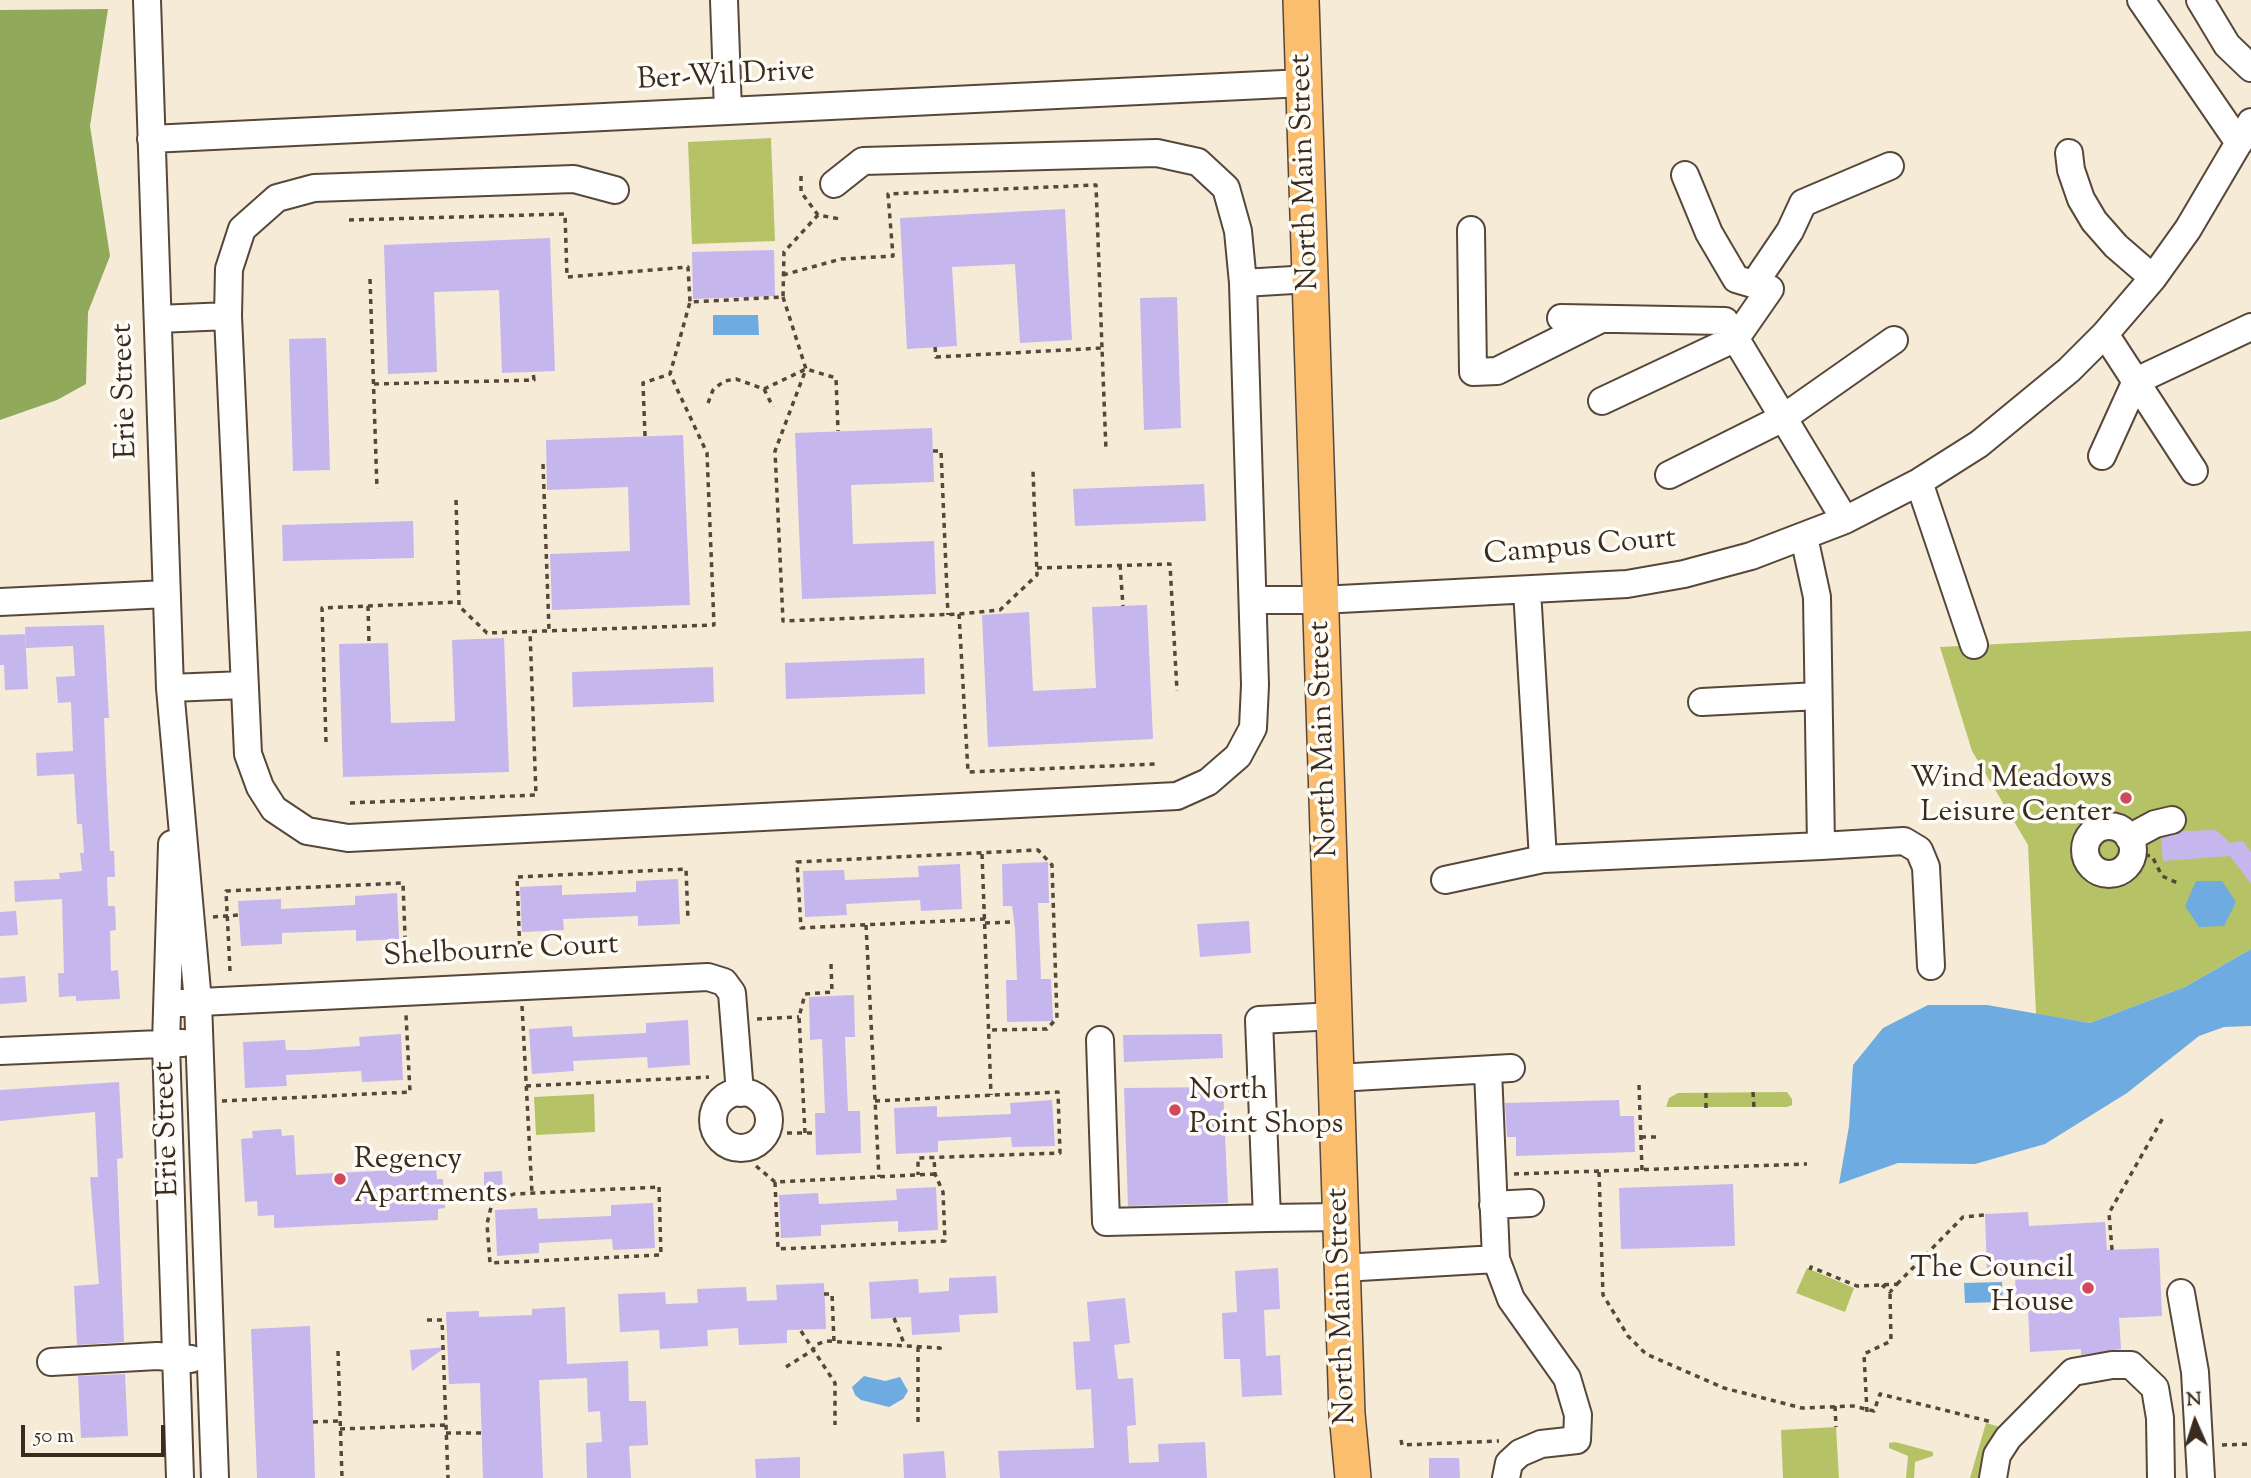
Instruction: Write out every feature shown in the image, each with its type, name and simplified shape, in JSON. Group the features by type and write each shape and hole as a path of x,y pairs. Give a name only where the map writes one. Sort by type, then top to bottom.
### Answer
{"main road":[{"name":"North Main Street","path":"1301,0 1340,1217 1347,1414 1353,1478"}],"street":[{"name":"Erie Street","path":"147,0 170,688 176,779 198,1002 215,1478"},
{"path":"724,0 728,111"},
{"path":"2141,0 2245,133"},
{"path":"2200,0 2227,45 2251,68"},
{"name":"Ber-Wil Drive","path":"151,139 1304,83"},
{"name":"Campus Court","path":"1253,600 1321,600 1627,584 1684,574 1804,537 1844,520 1919,482 1979,444 2025,408 2105,334 2152,278 2188,229 2245,133"},
{"path":"615,190 574,179 314,188 277,198 242,229 229,269 228,316 248,754 260,787 274,809 307,831 348,838 1177,796 1208,782 1238,756 1252,728 1253,600 1242,283 1238,231 1226,188 1198,162 1157,153 863,161 834,184"},
{"path":"2069,153 2071,170 2081,199 2094,221 2116,246 2152,278"},
{"path":"1602,401 1736,338 1803,203 1891,166"},
{"path":"1685,175 1709,233 1736,279 1762,287"},
{"path":"1471,230 1472,372 1497,371 1600,319"},
{"path":"1242,283 1310,279"},
{"path":"158,319 228,316"},
{"path":"1561,318 1725,321 1844,520"},
{"path":"2102,456 2136,381 2251,327"},
{"path":"2105,334 2194,471"},
{"path":"1669,475 1783,418 1894,340"},
{"path":"1919,482 1974,645"},
{"path":"1804,537 1817,597 1821,846"},
{"path":"1527,590 1543,859"},
{"path":"0,603 167,594"},
{"path":"170,688 244,685"},
{"path":"1702,702 1818,696"},
{"name":"Erie Street","path":"176,779 168,897 166,1044 180,1478"},
{"path":"2131,845 2124,831 2109,826 2095,831 2086,843 2086,859 2103,873 2119,872 2125,867 2131,845 2155,824 2172,820"},
{"path":"1445,880 1543,859 1904,841 1919,850 1926,867 1931,966"},
{"name":"Shelbourne Court","path":"167,1003 708,977 724,982 732,993 740,1093"},
{"path":"1268,1218 1258,1020 1335,1016"},
{"path":"1100,1040 1106,1222 1340,1217"},
{"path":"0,1051 198,1042"},
{"path":"1337,1078 1500,1069 1493,1205 1496,1259 1511,1298 1567,1378 1578,1415 1577,1440 1541,1444 1520,1453 1509,1462 1506,1478"},
{"path":"1493,1205 1530,1203"},
{"path":"1343,1268 1496,1259"},
{"path":"2181,1293 2195,1372 2201,1478"},
{"path":"51,1362 157,1356 176,1359 210,1357"},
{"path":"1993,1478 1997,1455 2008,1438 2079,1369 2131,1365 2155,1388 2160,1418 2161,1478"},
{"path":"2160,1418 2197,1414"}],"path":[{"path":"802,176 801,192 818,215 840,219"},
{"path":"783,275 841,259 893,256 888,194 1096,185 1106,452"},
{"path":"349,220 565,214 567,277 688,267 690,302 670,374 707,453 714,625 487,633 459,606 456,500"},
{"path":"818,215 784,252 783,297 806,369 775,451 783,621 948,615 1000,610 1037,575 1033,471"},
{"path":"370,279 377,489"},
{"path":"690,302 783,297"},
{"path":"935,347 936,357 1102,348"},
{"path":"708,403 713,390 724,381 736,379 764,388 806,369 836,378 838,431"},
{"path":"374,384 534,380 533,372"},
{"path":"645,436 643,383 670,374"},
{"path":"764,388 773,407"},
{"path":"933,451 941,451 948,615"},
{"path":"543,464 549,631"},
{"path":"1037,568 1170,564 1177,691"},
{"path":"1120,565 1123,606"},
{"path":"326,742 322,608 459,602"},
{"path":"368,606 369,643"},
{"path":"959,614 968,772 1155,764"},
{"path":"350,803 536,795 530,631"},
{"path":"2131,845 2152,856 2162,876 2180,884"},
{"path":"989,1030 1047,1029 1057,1018 1052,865 1038,850 797,862 801,928 1013,922"},
{"path":"982,854 991,1095"},
{"path":"520,956 517,877 686,869 688,920"},
{"path":"230,971 226,891 403,883 406,962"},
{"path":"212,917 239,915"},
{"path":"866,925 879,1177"},
{"path":"805,1133 799,1017 805,994 832,992 831,964"},
{"path":"522,1004 532,1193"},
{"path":"218,1102 410,1092 406,1009"},
{"path":"757,1019 799,1017"},
{"path":"526,1086 709,1077"},
{"path":"1639,1085 1642,1170"},
{"path":"876,1101 1058,1092 1060,1153 918,1158 918,1175"},
{"path":"1753,1092 1754,1108"},
{"path":"1706,1093 1706,1109"},
{"path":"2112,1250 2109,1213 2164,1116"},
{"path":"787,1133 816,1133"},
{"path":"1641,1137 1661,1137"},
{"path":"775,1182 778,1250 945,1241 943,1192 935,1174 934,1158"},
{"path":"1509,1168 1514,1174 1807,1164"},
{"path":"756,1166 775,1182 935,1174"},
{"path":"1599,1172 1603,1295 1628,1336 1646,1354 1724,1388 1802,1408 1835,1406 1867,1410 1864,1354 1891,1341 1890,1292 1963,1217 1985,1216"},
{"path":"659,1187 661,1255 490,1263 487,1224 492,1203 514,1194 532,1193 659,1187"},
{"path":"1810,1269 1811,1267 1857,1286 1897,1284"},
{"path":"1882,1285 1890,1292"},
{"path":"824,1294 832,1294 834,1342"},
{"path":"894,1318 905,1346"},
{"path":"427,1320 442,1320 448,1478"},
{"path":"801,1331 835,1383 835,1425"},
{"path":"786,1367 813,1350 815,1345 834,1342 940,1348 942,1354"},
{"path":"918,1347 918,1423"},
{"path":"338,1352 342,1478"},
{"path":"1835,1406 1836,1427"},
{"path":"313,1422 339,1421"},
{"path":"340,1429 446,1425"},
{"path":"446,1433 482,1433"},
{"path":"1401,1440 1402,1445 1502,1441"},
{"path":"2199,1446 2251,1444"}],"green space":[{"path":"108,9 90,126 110,256 88,312 86,384 57,400 0,420 0,10"},
{"path":"771,138 775,241 692,244 688,142"},
{"name":"Wind Meadows Leisure Center","path":"2251,631 2251,949 2185,987 2090,1023 2036,1014 2028,845 1972,751 1940,647"},
{"path":"1787,1092 1792,1099 1792,1105 1787,1107 1666,1107 1669,1098 1678,1093"},
{"path":"594,1094 595,1132 536,1135 534,1097"},
{"path":"1807,1268 1854,1288 1845,1312 1796,1293"},
{"path":"1986,1423 2008,1429 1986,1478 1970,1478"},
{"path":"1836,1427 1839,1478 1783,1478 1781,1430"},
{"path":"1895,1442 1933,1452 1933,1456 1915,1462 1914,1478 1906,1478 1908,1456 1889,1448 1889,1443"}],"water":[{"path":"713,315 758,315 759,335 713,335"},
{"path":"2196,881 2222,881 2236,902 2224,926 2199,927 2185,906"},
{"path":"2251,949 2251,1026 2224,1027 2199,1036 2127,1093 2045,1144 1975,1164 1898,1163 1839,1184 1849,1126 1853,1065 1883,1028 1928,1005 1987,1005 2090,1023 2185,987"},
{"path":"2002,1282 2003,1302 1965,1303 1964,1283"},
{"path":"864,1376 885,1381 900,1377 908,1391 903,1399 889,1407 861,1400 852,1387"}],"building":[{"path":"1065,209 1072,340 1020,343 1015,264 952,267 957,346 907,349 900,218"},
{"path":"550,238 555,371 502,373 499,290 434,292 437,372 388,374 384,245"},
{"path":"774,250 775,296 693,299 692,252"},
{"path":"1177,297 1181,428 1144,430 1140,298"},
{"path":"326,338 330,470 293,471 289,339"},
{"path":"932,428 934,482 851,485 853,544 934,541 936,594 802,599 795,433"},
{"path":"683,435 690,605 552,610 550,554 630,551 628,487 547,490 546,440"},
{"path":"1204,484 1206,521 1075,526 1073,489"},
{"path":"413,521 414,558 283,561 282,525"},
{"path":"1147,605 1153,739 988,747 982,615 1029,612 1033,691 1096,688 1092,607"},
{"path":"104,625 109,718 104,718 106,770 110,851 114,851 115,877 107,877 108,906 115,906 116,930 110,931 111,971 118,970 120,999 76,1001 76,996 59,997 58,973 64,973 62,899 15,902 14,881 60,879 59,873 82,871 80,853 84,853 82,824 77,824 74,774 37,776 36,753 73,751 71,702 58,703 56,677 75,676 73,646 26,648 25,627"},
{"path":"25,634 28,689 5,690 4,665 0,665 0,635"},
{"path":"504,638 509,772 343,777 339,644 388,643 391,723 455,721 452,640"},
{"path":"924,658 925,694 786,699 785,663"},
{"path":"713,667 714,702 573,707 572,672"},
{"path":"2216,830 2230,843 2243,841 2251,852 2251,884 2230,856 2163,861 2161,839 2183,831"},
{"path":"1048,862 1049,903 1038,903 1041,979 1051,979 1053,1021 1007,1022 1006,980 1017,980 1015,929 1012,906 1003,906 1002,864"},
{"path":"960,864 962,909 921,911 920,900 846,904 847,915 805,917 803,871 844,870 845,880 919,877 918,866"},
{"path":"678,879 680,924 638,926 638,916 563,919 564,930 522,932 520,887 562,885 562,895 636,892 636,881"},
{"path":"397,893 399,939 356,941 356,930 282,933 282,944 241,946 238,901 281,899 281,909 355,905 355,896"},
{"path":"16,911 18,935 0,936 0,912"},
{"path":"1249,921 1251,953 1200,957 1197,924"},
{"path":"25,976 27,1002 0,1004 0,978"},
{"path":"854,995 855,1037 845,1037 848,1111 860,1111 861,1153 816,1155 815,1113 825,1113 822,1039 810,1040 809,997"},
{"path":"688,1020 690,1065 648,1068 647,1057 573,1061 574,1071 532,1074 529,1029 572,1026 573,1037 646,1033 646,1023"},
{"path":"401,1034 403,1080 362,1082 361,1071 286,1075 287,1086 245,1088 243,1042 285,1040 286,1050 307,1050 360,1046 359,1037"},
{"path":"1222,1034 1223,1058 1124,1062 1123,1035"},
{"path":"119,1082 123,1158 117,1159 124,1342 77,1345 74,1286 99,1284 90,1177 98,1177 95,1112 0,1121 0,1090"},
{"name":"North Point Shops","path":"1223,1087 1228,1203 1128,1206 1124,1088"},
{"path":"1052,1100 1055,1146 1012,1147 1011,1137 938,1141 938,1152 896,1154 894,1108 937,1106 937,1117 1011,1114 1010,1103"},
{"path":"1619,1100 1620,1116 1634,1116 1635,1152 1516,1156 1516,1137 1507,1137 1505,1103"},
{"name":"Regency Apartments","path":"281,1129 282,1136 294,1135 296,1175 436,1168 437,1179 443,1179 445,1208 438,1209 438,1220 274,1228 274,1215 258,1216 257,1201 245,1202 241,1139 253,1138 252,1131"},
{"path":"502,1171 503,1193 484,1193 484,1172"},
{"path":"1733,1184 1735,1246 1621,1249 1619,1188"},
{"path":"936,1187 938,1230 898,1232 898,1221 821,1225 821,1236 781,1238 779,1195 818,1193 819,1204 897,1200 896,1189"},
{"path":"653,1203 655,1248 613,1250 612,1239 539,1243 539,1253 497,1256 495,1210 537,1208 538,1219 611,1216 611,1205"},
{"name":"The Council House","path":"2028,1212 2029,1226 2105,1222 2107,1250 2159,1248 2162,1316 2119,1318 2121,1349 2081,1355 2081,1349 2030,1352 2028,1309 2016,1310 2015,1272 1987,1273 1985,1214"},
{"path":"1278,1268 1280,1309 1264,1310 1266,1356 1280,1355 1282,1395 1242,1397 1240,1359 1224,1359 1222,1313 1237,1312 1235,1271"},
{"path":"996,1276 998,1313 959,1315 960,1332 912,1335 911,1317 871,1319 869,1282 918,1279 919,1293 949,1291 949,1278"},
{"path":"824,1283 826,1329 787,1330 787,1343 739,1345 738,1328 707,1330 708,1346 660,1349 659,1330 620,1332 618,1294 665,1292 666,1304 698,1303 697,1289 746,1287 747,1301 777,1300 776,1285"},
{"path":"1125,1298 1130,1343 1114,1345 1118,1379 1133,1378 1136,1425 1127,1426 1129,1463 1159,1462 1158,1444 1205,1442 1207,1478 1000,1478 998,1451 1094,1448 1091,1389 1076,1390 1073,1342 1090,1341 1087,1302"},
{"path":"565,1307 567,1364 628,1361 629,1401 646,1401 648,1445 629,1446 631,1478 587,1478 586,1443 602,1442 600,1411 588,1412 587,1378 539,1380 543,1478 483,1478 480,1383 449,1384 446,1312 479,1311 479,1317 532,1315 532,1309"},
{"path":"310,1326 315,1478 257,1478 251,1329"},
{"path":"446,1347 412,1371 410,1350"},
{"path":"125,1374 128,1436 81,1438 78,1376"},
{"path":"944,1451 946,1478 904,1478 903,1454"},
{"path":"800,1457 800,1478 756,1478 755,1459"},
{"path":"1429,1458 1459,1458 1460,1478 1429,1478"}],"place":[{"name":"Wind Meadows Leisure Center","path":"2126,798"},
{"name":"North Point Shops","path":"1175,1110"},
{"name":"Regency Apartments","path":"340,1179"},
{"name":"The Council House","path":"2088,1288"}]}
